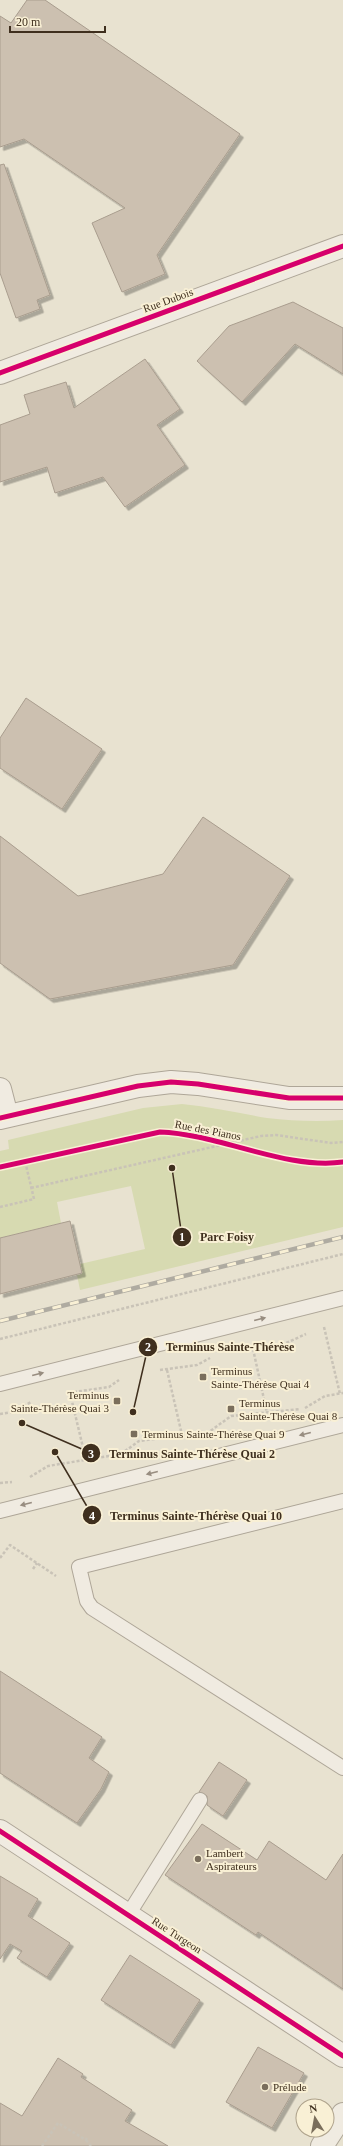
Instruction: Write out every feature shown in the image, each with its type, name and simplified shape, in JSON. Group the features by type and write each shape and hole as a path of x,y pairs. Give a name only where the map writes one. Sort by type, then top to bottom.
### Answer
{"street":[{"name":"Rue Dubois","path":"0,372 343,246"},
{"path":"0,1089 3,1117 138,1086 171,1082 198,1084 289,1098 343,1098"},
{"name":"Rue Turgeon","path":"0,1830 343,2056"},
{"path":"322,2146 343,2114"}],"lane":[{"path":"0,1384 343,1298"},
{"path":"0,1510 343,1425"},
{"path":"343,1501 79,1567 87,1601 92,1608 343,1768"},
{"path":"128,1915 200,1800"}],"path":[{"path":"31,1188 227,1143 276,1134 331,1143 343,1142"},
{"path":"0,1207 34,1200 24,1155"},
{"path":"19,1163 33,1160"},
{"path":"0,1339 343,1254"},
{"path":"319,1328 330,1324"},
{"path":"27,1479 48,1466 121,1454 139,1441 209,1432 231,1416 304,1409 325,1396 342,1393 324,1326"},
{"path":"238,1350 284,1344 312,1330"},
{"path":"253,1348 267,1413"},
{"path":"152,1371 197,1365 212,1357"},
{"path":"167,1370 182,1435"},
{"path":"63,1394 109,1387 122,1378"},
{"path":"70,1393 86,1460"},
{"path":"0,1414 13,1412 35,1400"},
{"path":"0,1483 14,1481"},
{"path":"0,1558 10,1545 56,1576"},
{"path":"33,1569 37,1563"},
{"path":"42,2146 58,2123 86,2138 91,2146"}],"green space":[{"path":"182,1104 276,1119 315,1121 343,1120 343,1227 80,1290 77,1275 82,1274 80,1264 145,1249 131,1186 57,1202 61,1223 0,1238 0,1151 9,1149 8,1140 143,1108"}],"building":[{"path":"27,0 45,0 240,134 157,255 165,274 122,292 92,223 125,208 24,139 0,147 0,16 11,23"},
{"path":"4,164 50,295 37,300 40,309 16,318 0,273 0,165"},
{"path":"293,302 343,328 343,374 295,344 242,402 197,361 229,326"},
{"path":"145,359 180,409 157,425 185,465 125,507 103,477 55,493 47,467 0,482 0,425 30,414 24,395 66,382 74,408"},
{"path":"26,698 102,749 62,809 0,768 0,738"},
{"path":"203,817 290,876 233,965 50,999 0,963 0,836 78,896 163,874"},
{"path":"70,1221 82,1273 0,1294 0,1238"},
{"path":"0,1671 102,1737 89,1758 109,1772 101,1789 77,1823 0,1773"},
{"path":"219,1762 247,1780 223,1816 207,1805 207,1796 199,1792"},
{"path":"202,1824 257,1860 269,1841 326,1880 343,1854 343,1989 258,1932 256,1935 165,1875"},
{"path":"0,1876 38,1899 28,1916 70,1943 47,1977 17,1958 22,1951 10,1944 0,1959"},
{"path":"130,1955 200,2000 171,2045 101,2000"},
{"name":"Prélude","path":"258,2047 304,2073 272,2128 226,2102"},
{"path":"58,2058 83,2074 81,2077 132,2110 125,2121 168,2146 0,2146 0,2103 22,2116"}],"railway":[{"path":"0,1321 343,1237"}],"cycle path":[{"path":"0,373 343,246"},
{"path":"0,1118 138,1086 171,1082 198,1084 289,1098 343,1098"},
{"name":"Rue des Pianos","path":"0,1167 160,1132 182,1134 275,1157 298,1161 321,1163 343,1162"},
{"path":"0,1831 343,2056"}],"place":[{"name":"Parc Foisy","path":"172,1168"},
{"name":"Terminus Sainte-Thérèse Quai 4","path":"203,1377"},
{"name":"Terminus Sainte-Thérèse Quai 3","path":"117,1401"},
{"name":"Terminus Sainte-Thérèse Quai 8","path":"231,1409"},
{"name":"Terminus Sainte-Thérèse","path":"133,1412"},
{"name":"Terminus Sainte-Thérèse Quai 2","path":"22,1423"},
{"name":"Terminus Sainte-Thérèse Quai 9","path":"134,1434"},
{"name":"Terminus Sainte-Thérèse Quai 10","path":"55,1452"},
{"name":"Lambert Aspirateurs","path":"198,1859"},
{"name":"Prélude","path":"265,2087"}]}
